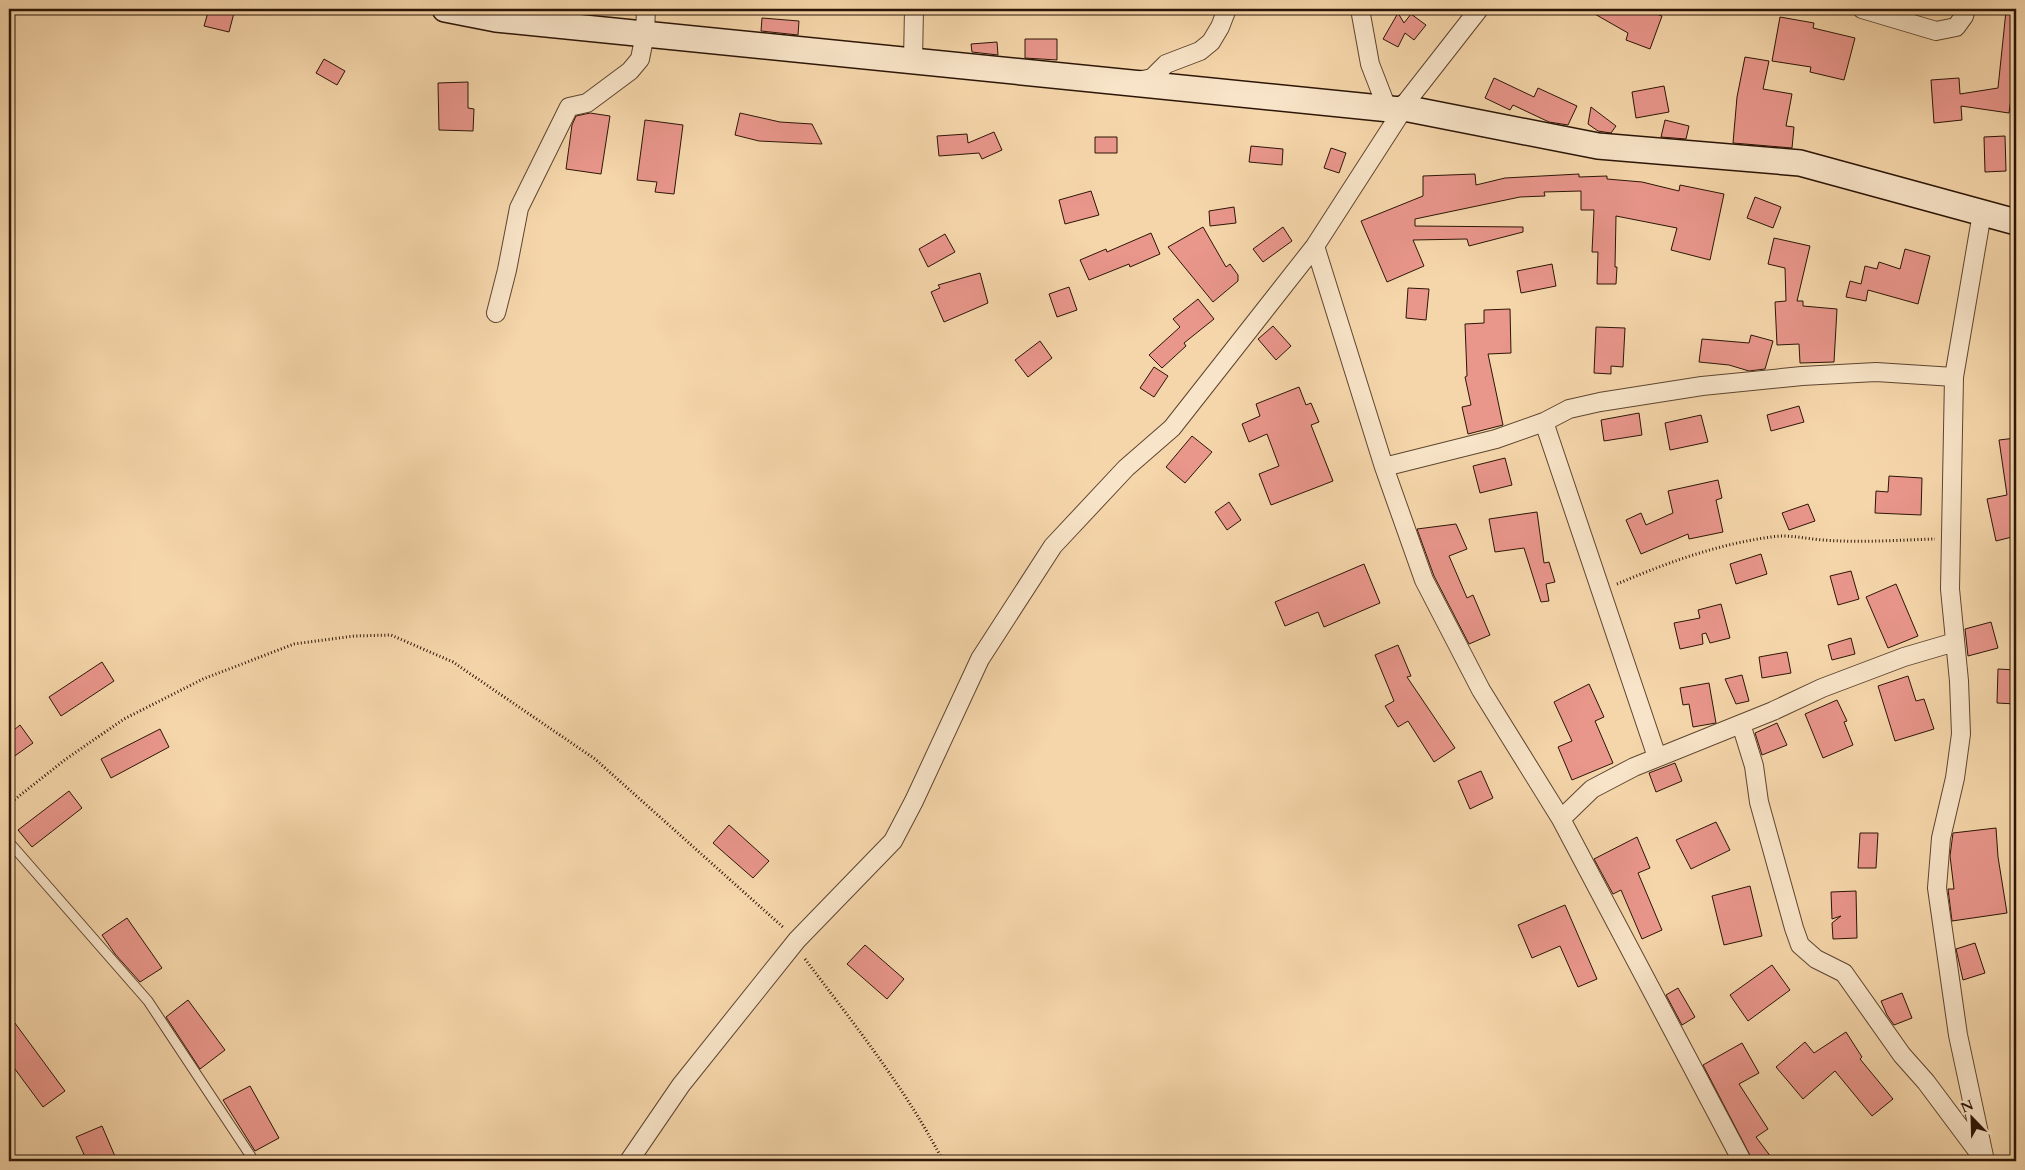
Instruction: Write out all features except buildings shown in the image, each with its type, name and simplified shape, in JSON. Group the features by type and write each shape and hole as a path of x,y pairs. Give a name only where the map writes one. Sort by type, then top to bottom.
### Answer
{"street":[{"path":"445,9 501,14 646,34 1397,109 1598,146 1800,163 2016,222"},
{"path":"496,313 507,270 519,208 569,107 587,104 630,71 640,59 646,34 646,9"},
{"path":"913,61 914,9"},
{"path":"1134,82 1152,78 1166,64 1200,51 1211,42 1220,27 1227,9"},
{"path":"1360,9 1370,64 1397,109"},
{"path":"629,1161 682,1085 796,942 893,841 914,802 980,659 1053,546 1126,468 1172,428 1315,246 1397,109 1479,9"},
{"path":"1862,9 1936,31 1956,27 1964,16 1966,9"},
{"path":"1982,212 1954,377 1950,589 1959,681 1961,734 1955,778 1941,838 1937,888 1958,1035 1985,1161"},
{"path":"1315,246 1384,467 1424,580 1481,690 1561,819 1742,1161"},
{"path":"1384,467 1496,439 1544,422 1569,408 1600,402 1702,386 1802,376 1876,372 1954,377"},
{"path":"1544,422 1658,757"},
{"path":"1561,819 1592,789 1634,767 1741,724 1822,688 1904,657 1955,642"},
{"path":"1741,724 1754,766 1760,802 1800,945 1816,959 1844,973 1902,1055 1926,1082 1985,1161"}],"lane":[{"path":"9,842 148,1001 254,1161"}],"path":[{"path":"9,15 12,9"},
{"path":"1601,590 1689,557 1772,536 1840,541 1951,539"},
{"path":"9,804 66,759 124,719 203,679 294,644 354,636 391,635 454,662 595,759 796,942 925,1126 943,1161"}]}
